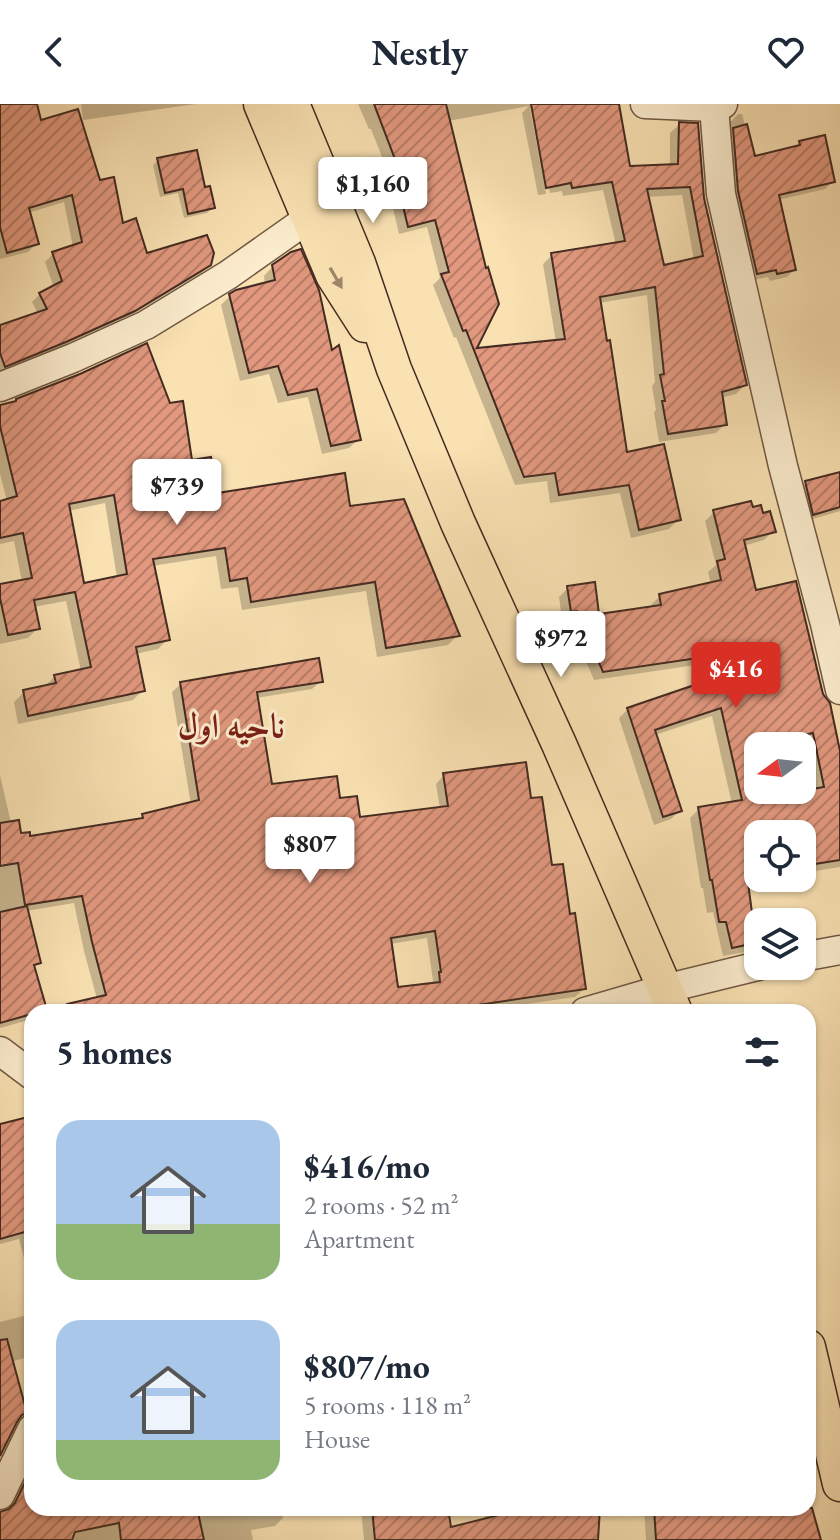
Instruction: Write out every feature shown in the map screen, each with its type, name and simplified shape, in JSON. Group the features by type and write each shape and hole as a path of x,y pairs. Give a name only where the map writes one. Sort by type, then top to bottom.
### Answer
{"main road":[{"path":"261,104 333,275 394,369"},
{"path":"292,104 358,263 394,369 458,523 559,744 670,1000"},
{"path":"816,1381 840,1484"}],"street":[{"path":"645,104 718,106 721,194 783,466 840,690"},
{"path":"0,387 146,325 228,275 309,218"},
{"path":"816,954 840,950"},
{"path":"642,1004 670,1000 744,971"},
{"path":"0,1051 24,1069"},
{"path":"0,1495 24,1446"}],"building":[{"path":"0,104 37,104 41,120 78,109 100,180 114,177 123,223 136,218 147,253 207,235 214,253 211,265 135,311 5,367 0,353 0,325 47,309 39,293 62,281 52,252 82,242 72,195 29,208 39,244 7,253 0,227"},
{"path":"374,104 446,104 486,268 499,304 477,348 565,339 551,253 625,241 612,182 572,188 571,183 546,188 531,104 619,104 630,166 678,164 679,122 698,123 704,198 747,385 722,392 727,425 668,434 662,401 665,401 660,375 664,374 655,287 600,297 607,341 610,340 627,452 664,444 681,520 639,530 629,485 559,495 555,473 524,477 441,274 449,272 435,220 408,227 398,185 404,183","holes":["690,187 703,256 664,265 647,189"]},
{"path":"747,124 755,156 825,135 835,182 779,195 796,270 757,274 738,191 733,128"},
{"path":"197,150 205,187 210,186 215,208 188,214 183,189 165,193 157,158"},
{"path":"301,249 319,290 332,350 339,345 361,440 331,446 317,389 288,395 278,366 249,373 229,294 275,280 272,265"},
{"path":"147,343 170,403 183,401 192,460 211,457 217,493 345,473 350,506 404,499 460,636 386,648 375,582 251,602 247,578 230,581 225,548 153,559 170,640 136,647 145,691 28,716 23,690 56,683 54,675 91,667 75,592 34,600 40,629 8,635 0,584 32,578 23,533 0,538 0,501 17,496 0,426 0,405 80,374","holes":["114,495 127,574 84,583 69,504"]},
{"path":"840,472 840,507 813,515 805,481"},
{"path":"751,501 753,507 761,505 763,513 770,511 776,532 744,540 756,590 796,581 840,751 840,860 816,864 816,820 744,820 744,892 749,892 751,908 744,908 744,946 732,948 726,922 719,922 698,807 742,800 721,708 655,730 682,811 663,817 627,708 756,664 752,650 603,672 577,611 571,612 567,586 595,582 599,614 661,605 659,594 721,580 717,561 725,559 713,510"},
{"path":"319,658 323,682 257,692 272,784 337,776 340,798 357,796 360,817 448,806 443,773 526,762 531,798 542,797 552,865 563,864 570,914 575,913 586,989 485,1004 67,1004 106,995 82,896 25,905 18,863 0,866 0,823 19,820 21,833 30,832 30,836 143,818 142,814 199,800 180,682","holes":["435,931 440,982 398,987 391,938"]},
{"path":"27,906 41,963 34,965 45,1004 24,1004 24,1016 0,1023 0,912"},
{"path":"24,1118 24,1232 0,1239 0,1124"},
{"path":"7,1339 24,1402 24,1414 0,1456 0,1340"},
{"path":"24,1484 24,1516 199,1516 204,1540 121,1540 119,1523 75,1532 72,1540 0,1540 0,1512 15,1503"},
{"path":"373,1516 449,1516 451,1527 495,1516 600,1516 598,1540 375,1540"},
{"path":"654,1516 814,1516 821,1540 656,1540"}],"district":[{"name":"ناحیه اول","path":"231,725"}]}
